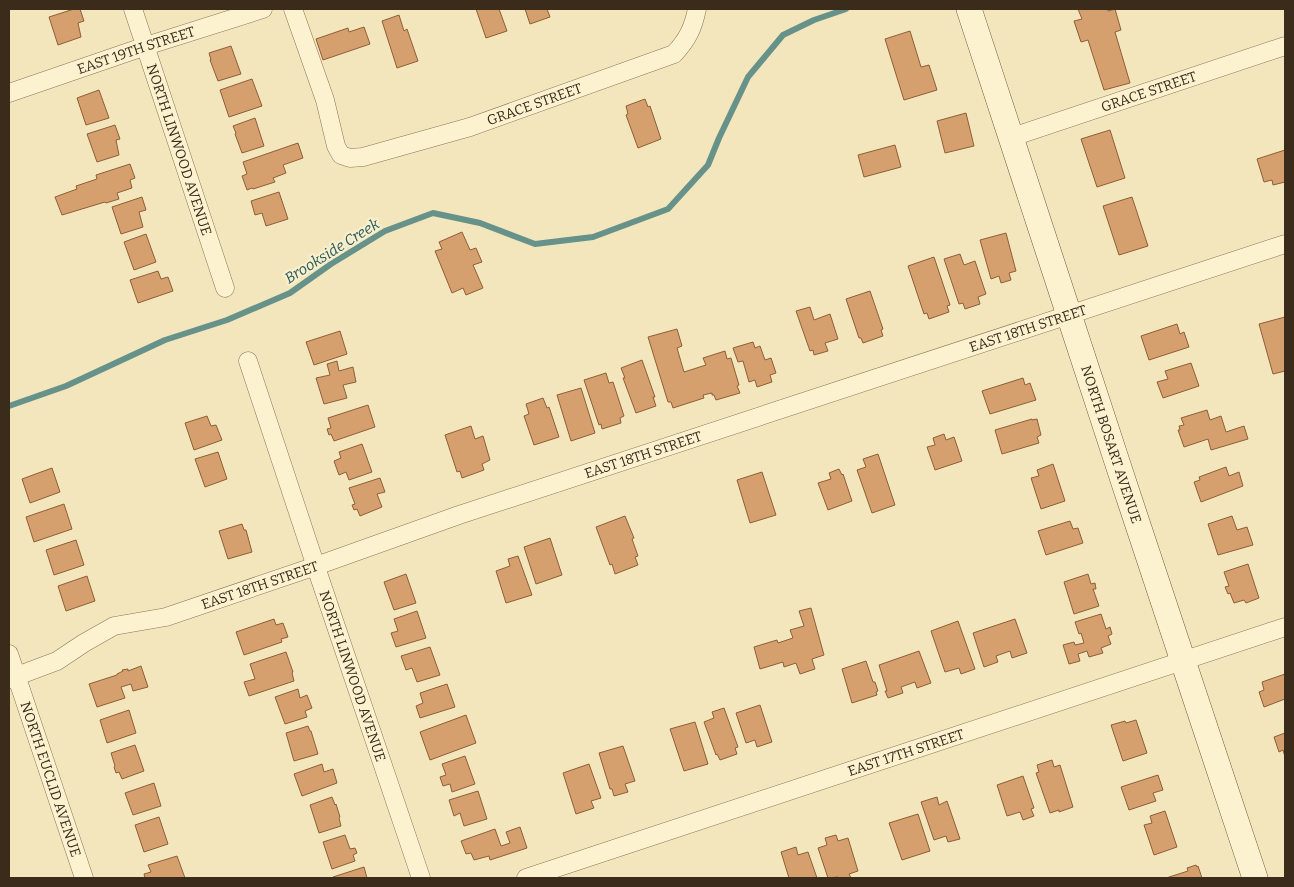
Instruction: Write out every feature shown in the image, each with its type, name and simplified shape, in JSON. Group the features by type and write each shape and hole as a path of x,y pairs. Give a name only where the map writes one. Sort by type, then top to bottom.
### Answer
{"street":[{"name":"NORTH LINWOOD AVENUE","path":"133,9 225,288"},
{"name":"EAST 19TH STREET","path":"9,93 146,46 263,9"},
{"name":"GRACE STREET","path":"294,9 325,100 336,146 341,154 350,158 363,157 470,127 674,54 681,47 693,28 697,9"},
{"name":"NORTH BOSART AVENUE","path":"969,9 1255,878"},
{"name":"GRACE STREET","path":"1012,137 1285,46"},
{"name":"EAST 18TH STREET","path":"12,678 57,661 114,626 166,617 459,515 1285,244"},
{"name":"NORTH LINWOOD AVENUE","path":"248,361 421,878"},
{"name":"EAST 17TH STREET","path":"526,878 1285,627"},
{"name":"NORTH EUCLID AVENUE","path":"9,654 12,678 84,878"}],"building":[{"path":"80,9 84,21 78,23 81,37 58,45 49,17"},
{"path":"476,9 499,9 507,31 486,38"},
{"path":"525,9 547,9 550,17 530,24"},
{"path":"1078,9 1107,9 1108,11 1115,9 1121,30 1115,32 1130,83 1104,90 1088,40 1081,42 1074,21 1082,19"},
{"path":"399,15 404,31 407,29 418,61 397,68 382,21"},
{"path":"364,27 370,44 323,60 316,39 348,28 349,32"},
{"path":"910,31 921,67 929,65 937,90 904,100 885,39"},
{"path":"231,46 241,74 218,81 209,53"},
{"path":"252,79 262,106 229,117 220,90"},
{"path":"99,90 109,118 86,125 77,98"},
{"path":"645,99 648,107 650,106 661,139 638,148 626,115 628,114 626,106"},
{"path":"966,113 974,146 945,153 937,121"},
{"path":"255,118 264,146 242,153 233,126"},
{"path":"115,125 120,139 116,140 119,155 97,162 87,134"},
{"path":"1110,130 1125,178 1097,187 1081,139"},
{"path":"298,143 303,158 283,165 286,173 273,178 275,182 247,190 242,176 247,174 243,162"},
{"path":"895,145 901,167 864,177 858,155"},
{"path":"1285,150 1285,182 1273,185 1272,180 1264,182 1257,159"},
{"path":"130,164 135,178 130,180 132,188 117,193 119,199 62,215 55,197 77,189 76,186 97,179 96,175"},
{"path":"279,192 288,219 266,226 262,213 255,215 251,201"},
{"path":"142,197 146,210 139,212 143,227 121,234 112,207"},
{"path":"1132,197 1148,246 1119,255 1103,206"},
{"path":"462,232 470,250 476,248 482,262 473,265 483,288 466,295 463,288 452,293 435,251 442,249 439,242"},
{"path":"1006,233 1016,271 1009,273 1011,280 1001,283 999,276 991,279 980,240"},
{"path":"146,234 156,262 134,270 124,242"},
{"path":"960,254 964,265 975,261 986,294 978,297 980,304 965,309 963,303 959,304 944,259"},
{"path":"934,257 950,305 947,306 949,312 929,319 927,313 924,314 908,266"},
{"path":"158,271 161,279 168,277 173,291 138,303 130,280"},
{"path":"870,291 883,329 881,330 883,336 863,343 861,338 859,338 846,299"},
{"path":"810,307 814,320 830,314 838,339 825,343 828,351 814,355 813,350 810,351 796,311"},
{"path":"1285,317 1285,371 1273,374 1259,324"},
{"path":"1177,324 1180,334 1184,332 1189,347 1149,360 1141,336"},
{"path":"677,329 682,346 677,348 684,372 706,365 703,358 725,351 727,359 731,358 740,393 716,400 712,393 703,395 704,398 673,408 671,402 668,402 648,337"},
{"path":"340,331 347,354 314,365 306,342"},
{"path":"753,342 755,348 760,346 765,360 771,358 776,373 770,375 772,382 757,387 755,380 749,382 743,361 738,362 733,348"},
{"path":"642,360 655,397 653,397 656,406 636,413 621,368"},
{"path":"337,361 339,371 353,367 356,382 343,385 347,398 324,404 316,378 330,375 327,364"},
{"path":"1191,363 1199,386 1163,398 1157,382 1168,379 1165,371"},
{"path":"606,373 609,383 613,382 624,416 620,418 621,423 602,429 584,380"},
{"path":"1023,378 1025,385 1030,383 1036,400 990,414 982,391"},
{"path":"581,388 595,433 571,441 557,395"},
{"path":"543,398 547,408 549,407 559,437 534,445 524,416 529,414 526,404"},
{"path":"368,405 375,427 334,441 327,429 331,428 328,418"},
{"path":"1207,410 1210,420 1221,416 1226,432 1244,426 1248,439 1211,450 1208,439 1184,447 1178,430 1180,430 1179,426 1184,425 1181,418"},
{"path":"207,416 211,426 216,425 222,440 194,450 185,423"},
{"path":"1037,419 1041,435 1037,437 1039,443 1002,454 995,430"},
{"path":"471,426 475,439 483,436 490,460 482,464 484,470 462,478 460,471 457,472 445,435"},
{"path":"944,434 946,440 954,437 962,461 935,470 927,447 935,445 933,438"},
{"path":"362,444 372,472 349,480 346,472 339,475 334,461 341,458 339,452"},
{"path":"218,452 227,479 205,487 195,459"},
{"path":"878,454 895,505 872,513 857,470 866,467 863,459"},
{"path":"1053,464 1065,501 1041,509 1031,478 1039,476 1037,470"},
{"path":"1226,467 1229,476 1239,472 1243,486 1201,502 1194,482 1200,480 1199,477"},
{"path":"52,468 60,492 30,503 22,479"},
{"path":"839,469 843,474 852,501 828,510 818,483 831,479 829,473"},
{"path":"762,472 776,515 750,523 737,480"},
{"path":"380,478 385,492 377,494 382,507 360,516 357,509 354,510 352,505 355,504 349,488"},
{"path":"64,504 72,529 34,542 26,517"},
{"path":"625,516 634,538 632,539 638,556 635,557 638,565 615,574 596,527"},
{"path":"1232,516 1237,530 1247,527 1253,545 1218,555 1208,524"},
{"path":"1070,521 1073,529 1078,528 1083,543 1046,555 1038,531"},
{"path":"242,524 244,530 246,530 252,552 228,559 219,531"},
{"path":"550,538 562,575 536,584 524,547"},
{"path":"76,540 84,565 54,575 46,550"},
{"path":"518,556 532,595 506,603 496,571 510,566 508,559"},
{"path":"1248,564 1259,598 1246,603 1244,600 1234,603 1225,587 1229,586 1224,572"},
{"path":"406,574 416,603 394,610 384,582"},
{"path":"1088,574 1091,584 1095,583 1096,589 1093,589 1099,606 1074,614 1064,582"},
{"path":"87,576 95,601 66,611 58,586"},
{"path":"811,608 824,655 812,659 815,669 800,674 796,663 784,667 783,662 760,669 754,647 777,640 778,643 793,638 790,630 804,626 799,611"},
{"path":"417,611 426,638 396,647 391,633 398,631 394,619"},
{"path":"1101,614 1106,629 1110,627 1112,634 1108,636 1111,644 1101,648 1103,653 1089,657 1087,651 1078,654 1080,661 1069,664 1063,645 1074,642 1075,645 1084,643 1075,622"},
{"path":"274,619 276,625 283,623 288,637 281,639 282,642 244,655 236,632"},
{"path":"1015,619 1027,653 1012,658 1010,651 996,656 998,662 984,667 973,633"},
{"path":"958,621 975,669 961,674 959,668 945,672 931,631"},
{"path":"430,647 440,675 417,682 412,668 406,670 401,656"},
{"path":"919,651 931,683 917,688 915,682 901,687 903,693 888,698 879,665"},
{"path":"286,652 294,681 249,696 244,682 255,679 250,664"},
{"path":"866,661 878,691 876,692 877,695 852,703 842,669"},
{"path":"141,666 148,687 133,691 131,684 121,687 125,698 97,707 89,684 117,675 122,670 128,669 128,671"},
{"path":"1285,674 1285,699 1264,707 1259,692 1264,690 1262,682"},
{"path":"447,684 455,707 420,718 416,706 423,703 420,693"},
{"path":"298,689 300,698 307,695 312,708 305,711 307,717 285,724 275,697"},
{"path":"760,705 772,742 757,747 755,740 746,743 736,713"},
{"path":"724,708 738,747 735,748 737,754 720,760 716,755 704,722 714,718 712,712"},
{"path":"129,710 136,733 107,743 100,720"},
{"path":"466,715 476,743 430,760 420,732"},
{"path":"1136,720 1147,753 1123,761 1111,725"},
{"path":"695,722 708,764 684,771 670,729"},
{"path":"308,726 318,754 294,761 286,733"},
{"path":"1285,733 1285,757 1283,750 1279,752 1274,737"},
{"path":"135,745 144,771 122,779 119,772 116,773 111,753"},
{"path":"623,746 635,781 625,784 628,792 614,796 599,753"},
{"path":"465,756 475,784 452,792 450,784 443,786 440,777 446,775 442,764"},
{"path":"1052,760 1054,767 1060,765 1073,807 1050,813 1036,773 1039,772 1037,765"},
{"path":"322,764 324,772 333,769 337,783 302,796 294,774"},
{"path":"589,764 601,798 591,801 594,808 576,814 563,773"},
{"path":"1158,775 1163,790 1153,793 1156,801 1129,810 1121,787"},
{"path":"1023,776 1034,808 1031,809 1034,816 1023,820 1020,812 1007,816 997,785"},
{"path":"154,783 161,806 133,815 125,793"},
{"path":"478,791 487,819 464,826 460,813 454,816 449,800"},
{"path":"332,797 336,804 341,826 319,833 310,805"},
{"path":"937,797 939,805 947,801 960,839 948,842 946,836 934,840 921,802"},
{"path":"1165,811 1177,847 1154,855 1144,825 1152,823 1150,816"},
{"path":"918,814 930,851 902,860 889,823"},
{"path":"159,817 168,844 144,852 135,825"},
{"path":"520,827 527,848 490,860 489,856 474,860 471,853 466,854 461,841 495,829 501,846 510,843 506,832"},
{"path":"345,835 350,849 355,848 357,853 353,855 355,861 332,869 323,842"},
{"path":"836,835 838,841 848,838 858,871 849,874 851,878 828,878 818,848 827,845 825,838"},
{"path":"796,847 798,855 808,852 817,878 789,878 781,852"},
{"path":"177,856 185,878 145,878 144,874 151,872 148,865"},
{"path":"1196,865 1202,878 1166,878 1188,871 1187,868"},
{"path":"364,867 367,878 333,878 333,877"}],"waterway":[{"name":"Brookside Creek","path":"9,406 66,386 165,340 227,320 290,293 331,264 385,231 433,213 480,223 535,244 593,237 668,209 708,165 748,77 783,35 814,20 846,9"}]}
